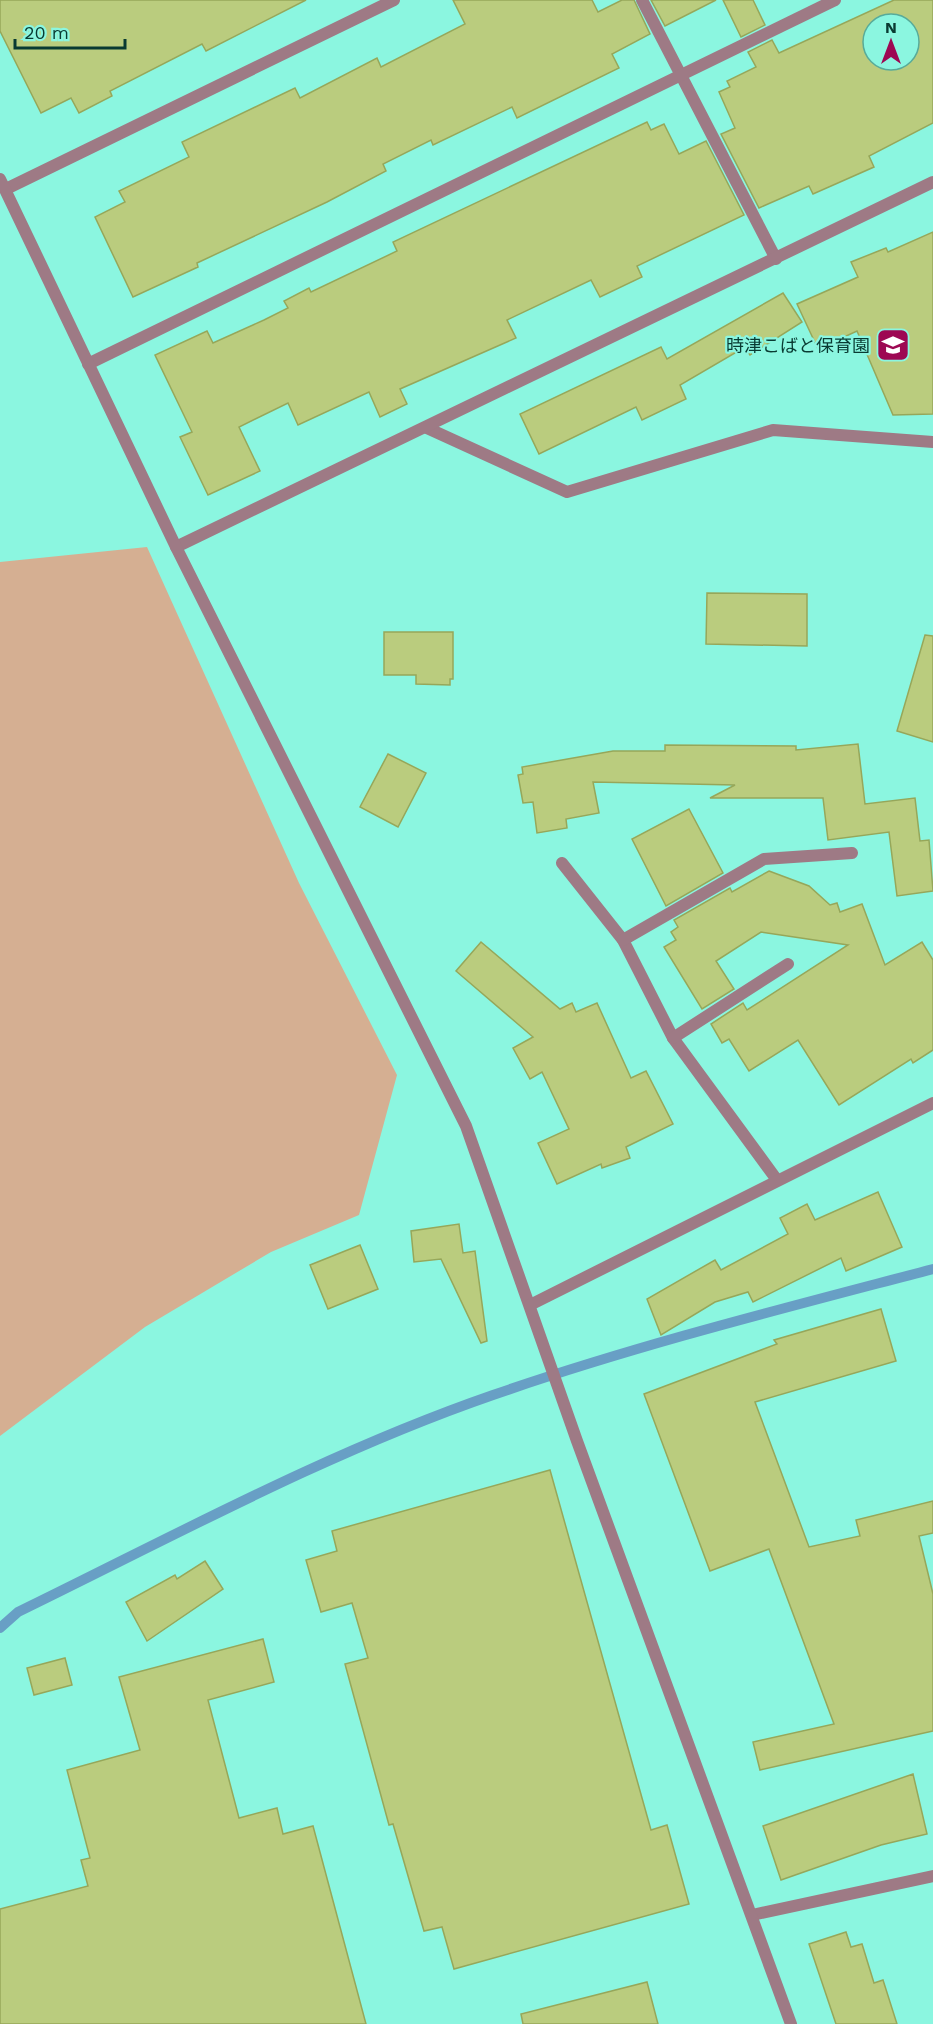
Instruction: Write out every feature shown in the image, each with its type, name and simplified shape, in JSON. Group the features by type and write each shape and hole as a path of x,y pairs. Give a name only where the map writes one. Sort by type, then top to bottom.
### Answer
{"street":[{"path":"394,0 3,184 177,547 466,1126 577,1441 790,2024"},
{"path":"642,0 679,76 776,259"},
{"path":"88,364 835,0"},
{"path":"177,547 933,182"},
{"path":"427,428 567,492 772,429 933,442"},
{"path":"623,940 764,859 852,853"},
{"path":"562,863 623,940 673,1038 777,1180"},
{"path":"673,1038 788,964"},
{"path":"530,1305 933,1103"},
{"path":"752,1915 933,1876"}],"shaded area":[{"path":"147,547 299,883 397,1075 359,1215 271,1252 145,1327 0,1436 0,562"}],"building":[{"path":"0,0 306,0 206,51 202,44 110,91 112,96 79,113 71,98 41,113 0,31"},
{"path":"453,0 592,0 598,12 622,0 634,0 650,34 612,54 619,68 517,118 512,107 433,145 431,140 383,164 386,171 327,202 197,263 198,267 133,297 95,217 125,202 119,191 189,157 182,142 295,88 300,98 377,58 381,67 465,24"},
{"path":"651,0 716,0 665,26"},
{"path":"723,0 753,0 765,25 741,37"},
{"path":"894,0 933,0 933,123 869,156 874,167 813,194 809,186 759,208 721,134 735,128 719,92 730,87 727,81 756,67 748,52 772,40 779,53 861,15 861,72 921,72 921,12 868,12"},
{"path":"647,122 651,130 664,124 679,154 706,141 744,215 637,266 642,277 600,297 591,280 507,320 516,338 400,389 407,404 380,417 369,392 298,425 288,403 239,427 260,471 208,495 180,437 192,432 155,355 207,331 213,343 264,320 288,308 284,301 309,288 311,292 397,251 393,242"},
{"path":"933,232 933,414 893,415 857,331 818,349 797,304 858,277 851,262 886,248 888,252"},
{"path":"783,293 802,322 750,355 745,347 680,385 686,399 642,420 636,407 539,454 520,414 661,347 667,359"},
{"path":"707,593 807,594 807,646 706,644"},
{"path":"384,632 453,632 453,679 450,679 450,685 416,684 416,675 384,675"},
{"path":"925,635 933,636 933,742 897,731"},
{"path":"858,744 865,804 915,798 920,841 929,840 933,891 897,896 889,832 828,840 823,798 710,798 735,785 593,782 599,813 566,819 567,828 537,833 533,802 523,803 518,775 523,774 522,767 613,751 665,751 665,745 796,746 796,750"},
{"path":"388,754 426,773 398,827 360,807"},
{"path":"689,809 723,873 666,906 632,839"},
{"path":"769,871 809,886 830,905 837,903 840,912 862,904 885,965 922,942 933,960 933,1050 913,1063 911,1059 839,1105 798,1040 749,1071 729,1039 722,1043 711,1024 743,1003 747,1010 848,945 761,932 716,961 734,989 702,1009 664,947 676,940 671,932 678,927 674,920 730,888 732,892"},
{"path":"481,942 560,1009 572,1003 576,1012 597,1003 631,1078 646,1071 673,1124 626,1147 630,1158 602,1168 601,1164 557,1184 538,1143 569,1129 542,1072 530,1079 513,1048 533,1037 456,971"},
{"path":"878,1192 902,1247 846,1271 841,1258 753,1302 748,1292 715,1302 661,1335 647,1299 715,1260 721,1270 788,1234 780,1218 807,1204 815,1220"},
{"path":"459,1224 463,1253 475,1251 487,1341 481,1343 441,1259 414,1262 411,1231"},
{"path":"360,1245 378,1289 328,1309 310,1265"},
{"path":"881,1309 896,1361 755,1402 809,1547 860,1536 856,1520 933,1501 933,1533 919,1536 933,1594 933,1731 760,1770 753,1742 834,1724 769,1549 710,1571 644,1394 777,1344 774,1340"},
{"path":"550,1470 651,1830 667,1825 689,1904 454,1969 442,1927 424,1931 393,1824 389,1825 345,1664 368,1658 352,1603 321,1612 306,1560 337,1551 332,1531"},
{"path":"205,1561 223,1589 147,1641 126,1602 175,1575 177,1579"},
{"path":"263,1639 274,1682 208,1700 239,1818 277,1808 283,1834 313,1826 366,2024 0,2024 0,1909 88,1886 81,1860 90,1858 67,1770 140,1750 119,1677"},
{"path":"65,1658 72,1685 34,1695 27,1668"},
{"path":"913,1774 927,1834 881,1845 781,1880 763,1826"},
{"path":"846,1932 851,1947 862,1944 874,1983 883,1980 897,2024 836,2024 809,1944"},
{"path":"647,1982 658,2024 523,2024 521,2014"}],"waterway":[{"path":"0,1628 18,1612 252,1496 371,1442 432,1418 493,1395 656,1343 933,1269"}],"place":[{"name":"時津こばと保育園","path":"893,345"}]}
